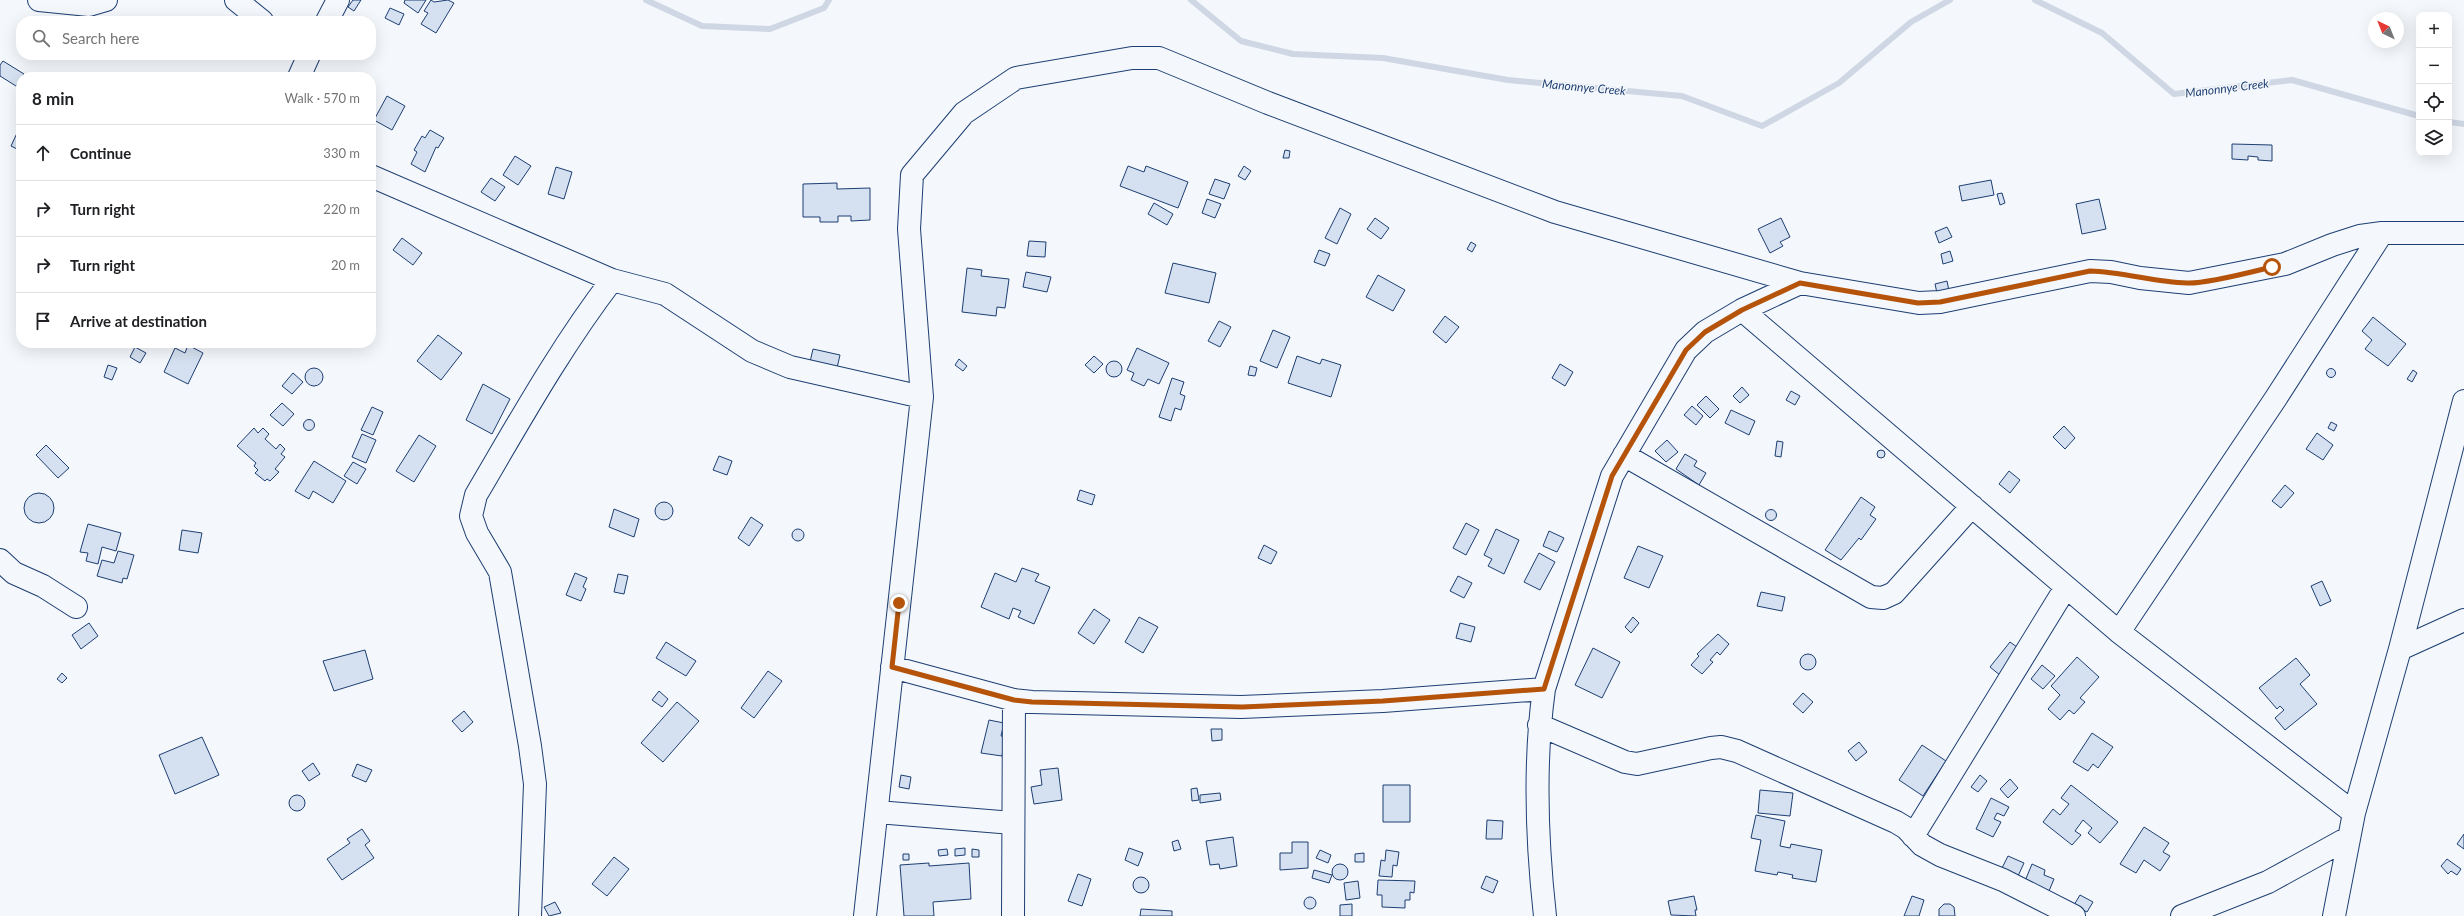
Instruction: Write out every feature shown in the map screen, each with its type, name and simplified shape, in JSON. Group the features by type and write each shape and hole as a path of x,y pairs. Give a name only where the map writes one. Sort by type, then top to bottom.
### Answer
{"street":[{"path":"39,0 89,5 106,0"},
{"path":"236,0 256,16"},
{"path":"330,16 338,0"},
{"path":"866,916 922,397 909,229 912,176 964,113 1016,78 1132,58 1160,58 1183,66 1268,103 1555,212 1800,283 1918,303 1940,302 2090,271 2111,272 2140,278 2189,284 2285,264 2332,245 2360,236 2382,233 2464,233"},
{"path":"301,72 305,60"},
{"path":"376,178 612,280 665,294 752,351 790,367 922,397"},
{"path":"2119,632 2276,398 2382,233"},
{"path":"530,916 535,784 530,746 500,572 477,533 471,516 476,496 557,358 584,317 612,280"},
{"path":"1545,916 1541,881 1539,725 1544,689 1612,476 1686,350 1705,332 1742,310 1800,283"},
{"path":"1742,310 2119,632 2354,813"},
{"path":"2334,916 2354,813 2400,649 2464,401"},
{"path":"1624,455 1871,597 1883,598 1894,593 1972,506"},
{"path":"0,560 14,573 43,586 76,607"},
{"path":"1913,836 2066,587"},
{"path":"2400,649 2464,620"},
{"path":"892,667 1014,700 1242,707 1383,701 1544,689"},
{"path":"1013,916 1014,700"},
{"path":"1539,725 1625,762 1637,764 1711,748 1721,747 1737,751 1896,822 1922,845 1940,855 2003,880 2074,916"},
{"path":"877,812 1013,823"},
{"path":"2182,916 2268,882 2348,838"}],"building":[{"path":"353,0 361,0 354,11 348,7"},
{"path":"405,0 426,0 418,13 404,3"},
{"path":"431,0 434,2 448,0 454,3 436,33 421,24 428,13 424,11"},
{"path":"390,8 404,14 399,25 385,18"},
{"path":"3,61 21,72 16,72 16,86 0,76 0,65"},
{"path":"387,96 405,106 392,130 376,121 376,116"},
{"path":"430,130 444,138 438,148 436,147 425,172 411,164 417,152 414,150 422,136 425,138"},
{"path":"16,135 16,148 11,146"},
{"path":"2232,144 2272,145 2272,161 2258,160 2258,157 2248,156 2248,160 2232,159"},
{"path":"1285,150 1290,151 1289,158 1283,158"},
{"path":"515,156 531,166 518,185 503,175"},
{"path":"1128,166 1144,172 1146,166 1188,182 1178,208 1120,186"},
{"path":"1244,166 1251,171 1245,180 1238,176"},
{"path":"556,167 572,172 564,199 548,194"},
{"path":"491,178 505,187 495,201 481,192"},
{"path":"1215,179 1230,184 1224,199 1209,194"},
{"path":"1991,180 1994,195 1962,201 1959,186"},
{"path":"837,183 837,189 870,188 870,220 851,221 851,216 838,216 838,222 820,222 820,217 803,217 803,184"},
{"path":"2002,193 2005,203 2000,205 1997,194"},
{"path":"1207,199 1221,204 1215,218 1202,213"},
{"path":"2099,199 2106,229 2082,234 2076,204"},
{"path":"1154,203 1173,214 1167,225 1148,214"},
{"path":"1340,208 1351,214 1337,244 1325,238"},
{"path":"1375,218 1389,228 1381,239 1367,229"},
{"path":"1781,218 1790,237 1780,242 1783,246 1770,253 1758,229"},
{"path":"1947,227 1952,237 1939,243 1935,232"},
{"path":"402,238 422,253 413,265 393,250"},
{"path":"1029,241 1046,242 1045,257 1027,256"},
{"path":"1471,242 1476,245 1472,252 1467,249"},
{"path":"1319,250 1330,254 1325,266 1314,262"},
{"path":"1950,251 1953,261 1943,264 1941,254"},
{"path":"1173,263 1216,273 1209,303 1165,293"},
{"path":"967,268 982,270 981,276 1009,279 1005,308 997,307 996,316 962,312"},
{"path":"1026,272 1051,277 1047,292 1023,287"},
{"path":"1378,275 1405,290 1393,311 1366,297"},
{"path":"1947,281 1949,291 1937,293 1935,284"},
{"path":"1445,316 1459,327 1446,343 1433,332"},
{"path":"2373,317 2406,344 2388,366 2365,349 2372,340 2362,331"},
{"path":"1219,321 1231,327 1220,347 1208,341"},
{"path":"1273,330 1290,337 1277,368 1260,361"},
{"path":"438,335 462,353 441,380 417,361"},
{"path":"134,348 146,353 140,363 130,357"},
{"path":"175,348 185,353 187,348 194,348 203,353 188,384 164,372"},
{"path":"1137,348 1169,363 1159,384 1148,379 1144,386 1131,380 1134,373 1127,370"},
{"path":"813,349 840,355 837,368 810,362"},
{"path":"1094,356 1103,364 1094,373 1085,365"},
{"path":"1297,356 1320,364 1322,359 1341,365 1331,397 1288,383"},
{"path":"959,359 967,366 963,371 955,365"},
{"path":"1114,361 1121,366 1122,369 1117,376 1114,377 1107,372 1106,369 1111,362"},
{"path":"1560,364 1573,372 1565,386 1552,378"},
{"path":"108,365 117,368 112,380 104,377"},
{"path":"1250,366 1257,368 1255,376 1248,375"},
{"path":"314,368 320,371 323,377 320,383 314,386 308,383 305,377 308,371"},
{"path":"2329,369 2333,369 2335,373 2333,377 2329,377 2327,375 2327,371"},
{"path":"2413,370 2417,373 2412,382 2407,379"},
{"path":"293,373 303,382 292,394 282,386"},
{"path":"1172,378 1184,382 1180,394 1185,396 1181,410 1175,408 1171,421 1159,417"},
{"path":"483,384 510,399 492,434 466,420"},
{"path":"1742,387 1749,395 1740,403 1733,396"},
{"path":"1791,391 1800,396 1795,405 1786,400"},
{"path":"1706,396 1719,409 1710,418 1697,405"},
{"path":"282,403 294,414 283,426 270,415"},
{"path":"1692,406 1703,416 1696,425 1684,415"},
{"path":"372,407 383,412 373,435 361,430"},
{"path":"1731,410 1755,421 1749,435 1725,423"},
{"path":"307,420 311,420 313,421 313,429 307,430 304,427 304,423"},
{"path":"2331,422 2337,425 2334,431 2328,428"},
{"path":"2064,426 2075,438 2065,449 2053,437"},
{"path":"254,428 258,433 263,428 269,434 265,439 276,449 280,444 285,449 281,454 285,457 275,469 279,472 270,481 267,479 265,481 255,473 258,470 254,466 256,463 237,446"},
{"path":"2317,433 2333,445 2323,460 2306,449"},
{"path":"362,434 376,440 366,463 352,457"},
{"path":"419,435 436,446 414,482 396,471"},
{"path":"1667,440 1678,452 1666,462 1655,451"},
{"path":"1777,441 1783,442 1781,457 1775,456"},
{"path":"46,445 69,468 58,478 36,455"},
{"path":"1879,450 1883,450 1885,454 1883,458 1879,458 1877,456 1877,452"},
{"path":"1685,454 1697,461 1694,466 1706,473 1699,485 1676,469"},
{"path":"719,456 732,461 727,475 713,470"},
{"path":"314,461 346,481 333,503 313,491 309,499 295,491"},
{"path":"353,462 366,469 357,484 344,476"},
{"path":"2009,471 2020,480 2010,493 1999,484"},
{"path":"2285,485 2294,493 2281,508 2272,501"},
{"path":"1080,490 1095,495 1092,505 1077,500"},
{"path":"39,493 45,494 53,502 53,514 45,522 39,523 33,522 25,514 24,508 25,502 33,494"},
{"path":"1861,497 1875,507 1870,515 1876,519 1861,540 1859,538 1841,560 1825,550"},
{"path":"664,502 670,505 673,511 670,517 664,520 658,517 655,511 658,505"},
{"path":"614,509 639,519 634,537 609,527"},
{"path":"1771,509 1775,511 1777,515 1775,519 1771,521 1767,519 1765,515 1767,511"},
{"path":"751,517 763,525 749,546 738,538"},
{"path":"1466,523 1479,530 1466,555 1453,548"},
{"path":"88,524 121,533 116,551 102,547 98,564 86,561 88,553 80,552"},
{"path":"800,529 803,530 803,540 796,541 793,540 792,533 793,530"},
{"path":"1496,529 1519,540 1504,574 1488,566 1492,559 1484,555"},
{"path":"182,530 202,533 198,553 179,550"},
{"path":"1549,531 1564,538 1557,552 1543,546"},
{"path":"1264,545 1277,552 1271,564 1258,558"},
{"path":"1638,546 1663,556 1649,588 1624,578"},
{"path":"118,551 134,555 127,579 123,578 122,583 97,576 102,560 114,563"},
{"path":"1539,553 1555,562 1540,590 1524,582"},
{"path":"1022,568 1039,574 1035,581 1050,587 1034,624 1018,617 1021,611 1013,608 1009,619 981,607 995,573 1016,582"},
{"path":"575,573 587,578 583,587 586,589 581,601 566,595"},
{"path":"618,574 628,576 624,594 614,592"},
{"path":"1458,576 1472,583 1464,598 1450,591"},
{"path":"2322,581 2331,601 2320,606 2311,586"},
{"path":"1761,592 1785,597 1782,611 1757,606"},
{"path":"1094,609 1110,620 1094,644 1078,633"},
{"path":"1139,617 1158,627 1143,653 1125,642"},
{"path":"1633,617 1639,623 1631,633 1625,627"},
{"path":"89,623 98,636 81,649 72,635"},
{"path":"1460,623 1475,627 1471,642 1456,638"},
{"path":"1718,634 1729,644 1720,655 1717,652 1710,660 1713,662 1702,674 1691,665 1699,656 1697,654"},
{"path":"666,642 696,661 686,676 656,658"},
{"path":"2010,642 2021,650 2001,676 1990,667"},
{"path":"1593,648 1620,662 1602,698 1575,685"},
{"path":"365,650 373,679 334,691 323,661"},
{"path":"1805,654 1811,654 1816,659 1814,668 1811,670 1805,670 1800,665 1800,659"},
{"path":"2077,657 2099,677 2080,698 2085,702 2074,714 2069,710 2060,720 2048,709 2060,695 2051,686"},
{"path":"2296,658 2310,675 2300,684 2317,704 2285,730 2275,718 2284,710 2280,706 2277,709 2259,688"},
{"path":"2042,665 2055,676 2043,689 2031,679"},
{"path":"768,671 782,681 754,718 741,708"},
{"path":"62,673 67,678 62,683 57,679"},
{"path":"659,691 668,699 662,707 652,700"},
{"path":"1803,693 1813,702 1803,713 1793,704"},
{"path":"677,702 699,721 663,762 641,743"},
{"path":"464,711 473,722 462,732 452,721"},
{"path":"989,720 1004,723 1001,736 1005,737 1002,756 981,753"},
{"path":"1211,729 1222,729 1222,740 1212,741"},
{"path":"2092,733 2113,747 2098,768 2093,764 2088,771 2073,762"},
{"path":"202,737 219,775 175,794 159,755"},
{"path":"1859,742 1867,752 1856,761 1848,751"},
{"path":"1922,745 1946,761 1923,796 1899,780"},
{"path":"313,763 320,774 309,781 302,771"},
{"path":"357,764 372,770 366,782 352,776"},
{"path":"1058,768 1062,800 1034,804 1031,787 1042,785 1040,770"},
{"path":"901,775 911,777 909,789 899,787"},
{"path":"1980,775 1987,781 1978,792 1971,787"},
{"path":"2010,779 2018,788 2008,798 2000,789"},
{"path":"1383,785 1410,785 1410,822 1383,822"},
{"path":"2071,785 2118,822 2100,843 2088,833 2092,828 2083,820 2075,831 2081,835 2072,845 2043,822 2053,809 2060,815 2069,804 2061,798"},
{"path":"1197,788 1199,800 1192,801 1191,789"},
{"path":"1760,790 1793,793 1790,816 1758,813"},
{"path":"1220,793 1221,800 1200,803 1200,795"},
{"path":"297,795 303,797 305,803 303,809 297,811 291,809 289,803 291,797"},
{"path":"1991,798 2009,807 2004,816 1997,813 1994,819 2001,822 1993,837 1976,829"},
{"path":"1756,815 1785,821 1780,846 1790,848 1791,844 1822,850 1816,882 1792,878 1793,875 1778,872 1777,875 1755,871 1761,840 1751,838"},
{"path":"1487,820 1503,821 1502,839 1486,839"},
{"path":"2144,827 2169,843 2163,852 2170,856 2160,871 2144,860 2136,873 2120,864"},
{"path":"362,829 370,841 365,845 374,858 342,880 327,859 350,843 347,839"},
{"path":"2464,834 2464,849 2457,844"},
{"path":"1233,837 1237,866 1220,869 1219,864 1210,865 1206,841"},
{"path":"1178,840 1181,849 1174,851 1172,842"},
{"path":"1292,842 1308,842 1308,868 1280,870 1280,853 1292,853"},
{"path":"965,848 965,855 955,856 955,849"},
{"path":"1129,848 1143,853 1138,866 1125,860"},
{"path":"947,849 948,855 939,856 938,850"},
{"path":"972,849 979,850 979,857 972,857"},
{"path":"1320,850 1331,855 1328,863 1316,858"},
{"path":"1386,850 1399,852 1397,866 1393,865 1392,877 1379,876 1381,860 1385,861"},
{"path":"1364,853 1364,862 1355,862 1355,854"},
{"path":"903,854 909,854 909,860 903,860"},
{"path":"2008,856 2024,863 2018,876 2002,868"},
{"path":"614,857 629,869 607,896 592,884"},
{"path":"2447,859 2461,869 2457,875 2451,871 2448,874 2441,866"},
{"path":"929,863 929,866 969,863 971,899 933,902 934,916 904,916 900,865"},
{"path":"1340,864 1347,869 1348,872 1343,879 1340,880 1333,875 1332,872 1337,865"},
{"path":"2032,864 2045,870 2044,875 2054,879 2049,891 2025,881"},
{"path":"1314,870 1332,875 1329,883 1312,878"},
{"path":"1078,874 1091,879 1082,906 1068,901"},
{"path":"1486,876 1498,881 1493,893 1481,888"},
{"path":"1141,877 1147,879 1149,885 1147,891 1141,893 1135,891 1133,885 1135,879"},
{"path":"1378,880 1415,881 1414,893 1410,892 1410,900 1405,900 1405,908 1382,907 1382,895 1377,895"},
{"path":"1358,881 1360,898 1346,900 1344,883"},
{"path":"2080,895 2093,902 2087,912 2074,905"},
{"path":"1694,896 1697,910 1695,910 1696,916 1671,915 1668,901"},
{"path":"1912,896 1924,900 1919,916 1904,916"},
{"path":"1312,897 1315,898 1315,908 1308,909 1305,908 1304,901 1305,898"},
{"path":"555,902 561,913 549,916 544,907"},
{"path":"1352,904 1352,916 1340,916 1340,905"},
{"path":"1944,904 1950,904 1954,907 1955,916 1939,916 1939,909"},
{"path":"1141,909 1172,911 1172,916 1140,916"}],"waterway":[{"name":"Manonnye Creek","path":"646,0 702,26 770,29 824,8 829,0"},
{"name":"Manonnye Creek","path":"1191,0 1241,41 1293,54 1383,58 1508,80 1682,96 1762,126 1839,83 1911,22 1950,0"},
{"name":"Manonnye Creek","path":"2035,0 2102,33 2174,94 2292,80 2416,115"},
{"name":"Manonnye Creek","path":"2452,122 2464,124"}],"route":[{"path":"899,603 892,667 1014,700 1032,702 1242,707 1383,701 1544,689 1612,476 1686,350 1705,332 1742,310 1800,283 1918,303 1940,302 2090,271 2111,272 2140,278 2189,284 2272,267"}]}
